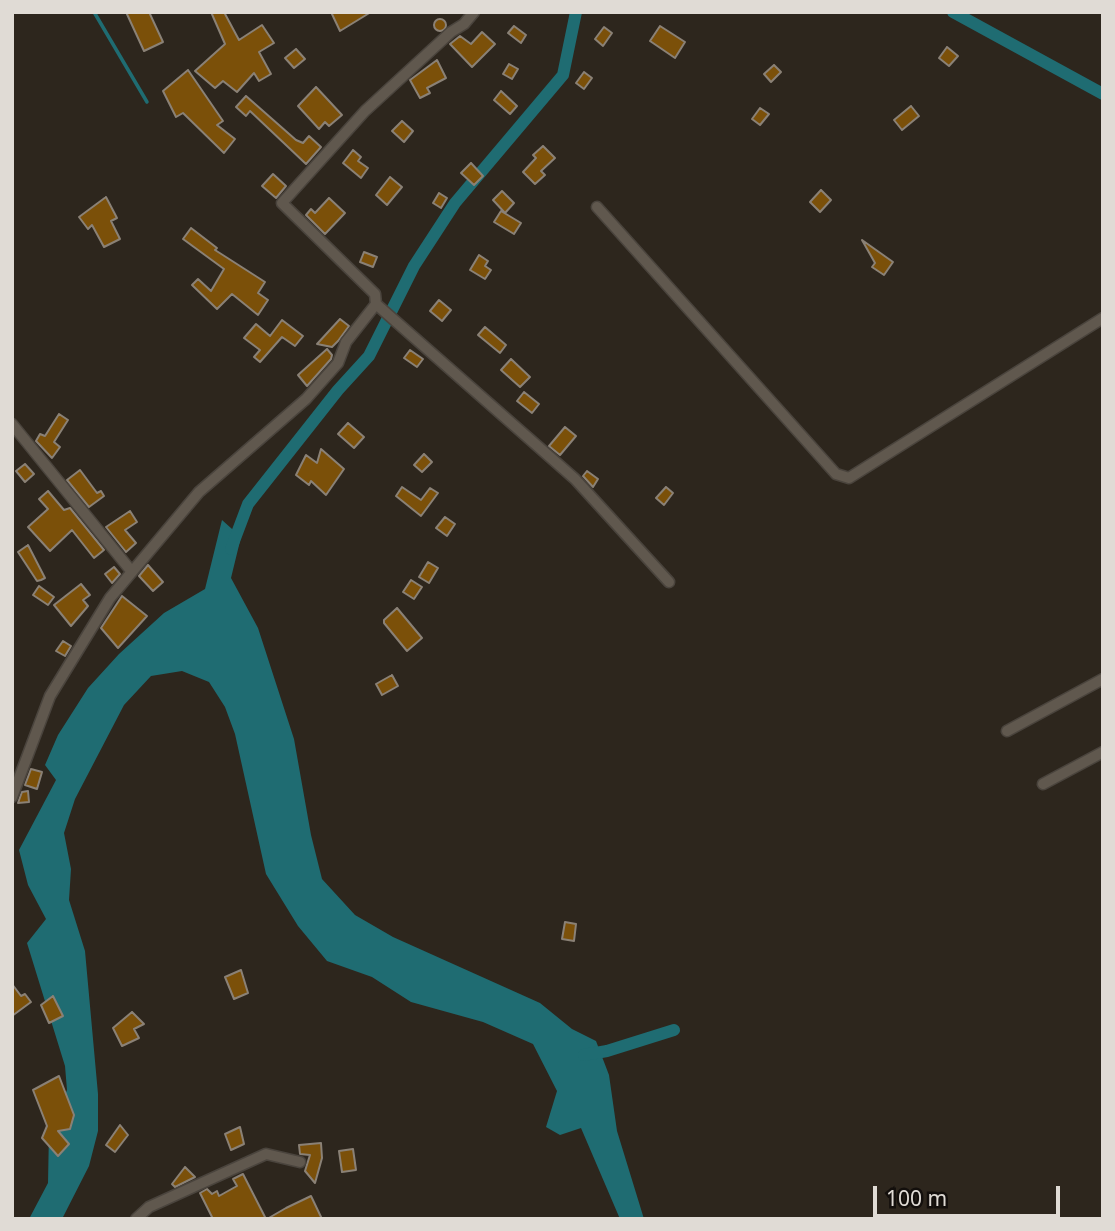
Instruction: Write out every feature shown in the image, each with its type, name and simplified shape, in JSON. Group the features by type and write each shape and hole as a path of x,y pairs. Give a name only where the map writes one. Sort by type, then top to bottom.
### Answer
{"street":[{"path":"474,12 464,24 451,32 365,111 282,203 374,293 376,304 575,479 669,582"},
{"path":"597,206 836,474 849,478 1103,318"},
{"path":"12,797 50,696 110,598 199,492 314,390 338,363 346,342 376,304"},
{"path":"12,424 132,572"},
{"path":"1007,731 1103,679"},
{"path":"1043,784 1103,752"},
{"path":"136,1219 149,1207 266,1154 300,1162"}],"water":[{"path":"222,520 241,537 231,578 258,628 294,739 311,835 322,879 355,915 393,937 540,1003 572,1029 596,1041 609,1075 617,1131 644,1219 620,1219 581,1128 560,1135 546,1127 557,1091 533,1044 483,1022 411,1002 372,977 327,961 298,926 266,874 235,734 225,707 209,682 182,671 151,676 124,705 75,799 64,833 71,869 69,900 85,951 98,1094 98,1131 89,1166 62,1219 29,1219 48,1183 49,1131 67,1090 65,1066 27,943 46,919 28,885 19,850 56,780 45,765 58,735 88,688 119,654 164,613 205,589"}],"building":[{"path":"126,12 149,12 163,42 144,51"},
{"path":"211,12 224,12 239,40 262,25 274,43 259,52 271,74 259,81 254,73 237,92 223,81 215,88 195,71 225,44"},
{"path":"331,12 371,12 340,31"},
{"path":"440,19 446,25 440,31 434,25"},
{"path":"514,26 526,35 521,43 508,33"},
{"path":"660,26 685,42 675,58 650,41"},
{"path":"604,27 612,33 603,46 595,39"},
{"path":"482,32 495,44 472,67 450,44 460,36 471,44"},
{"path":"947,47 958,56 949,66 939,58"},
{"path":"296,49 305,59 294,68 285,58"},
{"path":"437,60 446,78 427,88 430,93 420,98 410,80"},
{"path":"509,64 518,69 512,79 503,74"},
{"path":"774,65 781,72 771,82 764,74"},
{"path":"188,70 223,121 217,125 235,139 224,153 183,113 176,117 163,91"},
{"path":"584,72 592,78 584,89 576,83"},
{"path":"316,87 342,115 329,126 325,122 319,129 298,106"},
{"path":"501,91 517,106 510,114 494,100"},
{"path":"246,96 296,140 303,143 309,136 321,147 306,164 250,111 246,116 236,107"},
{"path":"911,106 919,116 902,130 894,120"},
{"path":"760,108 769,114 760,125 752,119"},
{"path":"402,121 413,131 404,142 392,131"},
{"path":"543,146 555,158 541,171 545,175 535,184 523,172 536,158 533,155"},
{"path":"353,150 361,157 358,161 368,168 361,178 343,163"},
{"path":"471,163 483,176 474,185 461,173"},
{"path":"273,174 286,186 276,198 262,186"},
{"path":"390,177 402,187 387,205 376,195"},
{"path":"821,190 831,200 820,212 810,202"},
{"path":"502,191 514,203 505,213 493,200"},
{"path":"439,193 447,198 441,208 433,203"},
{"path":"106,197 117,218 111,221 120,239 104,247 92,225 88,229 79,217"},
{"path":"329,198 345,213 325,234 306,215 311,209 315,213"},
{"path":"501,211 521,223 514,234 494,222"},
{"path":"191,228 217,248 215,250 265,282 258,293 268,300 258,315 232,294 217,309 192,285 198,279 211,291 224,269 183,239"},
{"path":"862,240 893,262 884,275 872,267 875,263"},
{"path":"364,252 377,257 373,267 360,262"},
{"path":"479,255 488,261 485,266 491,270 485,279 470,270"},
{"path":"439,300 451,310 442,321 430,311"},
{"path":"340,319 349,326 338,341 332,347 317,344"},
{"path":"282,320 303,336 295,346 282,337 260,362 254,357 260,350 244,338 256,324 270,336"},
{"path":"485,327 506,345 500,353 478,335"},
{"path":"327,349 332,355 331,359 307,386 298,375"},
{"path":"410,350 423,359 417,367 404,358"},
{"path":"511,359 530,377 520,387 501,370"},
{"path":"524,392 539,404 532,413 517,401"},
{"path":"59,414 68,420 54,442 60,447 52,458 36,441 40,434 45,436"},
{"path":"348,423 364,437 354,448 338,434"},
{"path":"565,427 576,436 560,455 549,446"},
{"path":"321,449 344,469 326,495 311,481 309,485 296,475 306,455 317,463"},
{"path":"424,454 432,462 422,472 414,465"},
{"path":"25,464 34,474 25,482 16,471"},
{"path":"80,470 97,493 101,491 104,496 89,507 67,480"},
{"path":"587,471 598,479 593,487 583,476"},
{"path":"402,487 421,500 430,488 438,493 421,516 396,496"},
{"path":"666,487 673,493 664,505 656,498"},
{"path":"48,491 64,510 70,508 104,550 94,558 72,530 50,551 28,527 48,509 39,499"},
{"path":"130,511 137,522 125,530 136,543 126,552 106,527"},
{"path":"445,517 455,524 447,536 436,528"},
{"path":"28,545 45,578 41,580 37,581 18,552"},
{"path":"428,562 438,568 429,583 419,577"},
{"path":"148,565 163,582 153,591 139,576"},
{"path":"114,567 120,574 112,583 105,574"},
{"path":"411,580 422,587 414,599 403,592"},
{"path":"81,584 90,595 83,600 88,606 71,626 54,605"},
{"path":"39,586 54,597 48,605 33,595"},
{"path":"122,596 147,616 118,648 101,628"},
{"path":"397,608 422,638 407,651 384,623"},
{"path":"63,641 71,646 65,656 56,651"},
{"path":"392,675 398,686 382,695 376,684"},
{"path":"31,769 42,772 37,789 25,785"},
{"path":"28,791 29,802 18,803 22,792"},
{"path":"565,922 576,924 574,941 562,939"},
{"path":"241,970 248,993 234,999 225,977"},
{"path":"12,984 21,996 25,994 31,1002 12,1016"},
{"path":"53,996 63,1016 49,1023 41,1005"},
{"path":"132,1012 144,1024 134,1029 139,1038 122,1046 113,1028"},
{"path":"59,1076 74,1115 70,1129 58,1131 69,1144 58,1156 42,1138 47,1126 33,1090"},
{"path":"120,1125 128,1135 115,1152 106,1145"},
{"path":"240,1127 244,1144 231,1150 225,1134"},
{"path":"321,1143 322,1158 315,1183 305,1171 310,1155 300,1154 299,1145"},
{"path":"353,1149 356,1170 342,1172 339,1151"},
{"path":"185,1167 195,1177 175,1187 172,1184"},
{"path":"243,1174 266,1219 213,1219 200,1193 207,1189 212,1194 217,1191 219,1196 237,1186 233,1179"},
{"path":"311,1196 322,1219 267,1219 286,1208"}],"waterway":[{"path":"94,12 147,102"},
{"path":"231,549 248,504 338,390 369,356 414,266 455,203 563,75 576,12"},
{"path":"953,12 1103,94"},
{"path":"584,1055 607,1051 674,1030"}]}
